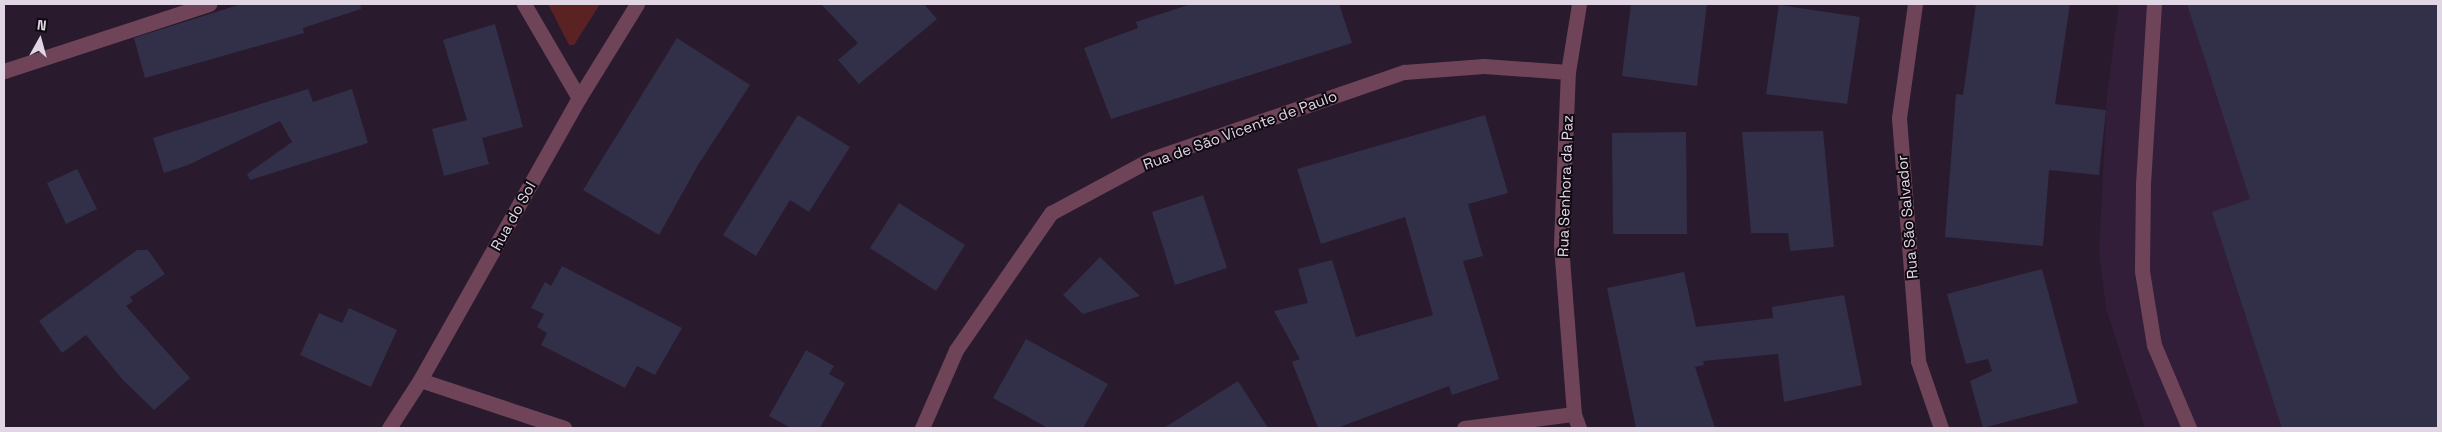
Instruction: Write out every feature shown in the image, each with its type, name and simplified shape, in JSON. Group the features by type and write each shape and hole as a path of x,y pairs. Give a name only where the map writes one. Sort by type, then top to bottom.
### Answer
{"street":[{"path":"4,72 209,4"},
{"path":"524,4 579,98"},
{"name":"Rua do Sol","path":"390,428 420,380 579,98 637,4"},
{"name":"Rua Senhora da Paz","path":"1577,421 1561,244 1568,72 1580,4"},
{"name":"Rua São Salvador","path":"1915,4 1899,118 1918,361 1941,428"},
{"path":"2154,4 2143,186 2142,271 2154,345 2190,428"},
{"name":"Rua de São Vicente de Paulo","path":"922,428 956,350 1051,213 1151,159 1404,72 1484,66 1568,72"},
{"path":"420,380 527,422 564,428"},
{"path":"1464,428 1577,421"}],"shaded area":[{"path":"548,4 600,4 574,45 569,45"},
{"path":"2119,4 2438,4 2438,428 2145,428 2106,309 2099,252 2107,95"}],"building":[{"path":"241,4 360,4 361,9 303,28 304,33 145,78 134,38"},
{"path":"821,4 924,4 937,19 859,84 838,60 858,43"},
{"path":"1191,4 1339,4 1352,43 1111,119 1084,48 1138,28 1136,22"},
{"path":"1631,4 1707,4 1697,86 1622,76"},
{"path":"1976,4 2070,4 2055,104 2106,110 2099,175 2049,170 2043,246 1945,237 1956,94 1963,95"},
{"path":"2187,4 2438,4 2438,428 2282,428 2212,212 2250,199"},
{"path":"1779,5 1860,17 1847,104 1766,94"},
{"path":"495,24 523,127 482,138 489,164 444,176 432,129 467,120 443,40"},
{"path":"677,38 750,85 698,165 659,235 583,190"},
{"path":"308,89 313,102 352,89 368,143 250,180 247,174 292,142 280,121 188,165 164,173 153,138"},
{"path":"798,115 850,147 809,212 790,200 756,256 723,235"},
{"path":"1485,115 1508,193 1468,204 1483,256 1463,261 1499,379 1452,395 1449,386 1337,428 1318,428 1292,362 1300,359 1274,311 1308,303 1298,269 1332,260 1356,337 1433,315 1405,217 1321,244 1297,169"},
{"path":"1823,131 1834,247 1790,251 1788,233 1751,233 1742,132"},
{"path":"1686,132 1687,234 1613,234 1612,133"},
{"path":"77,169 97,209 66,224 47,183"},
{"path":"1203,195 1227,268 1175,285 1152,212"},
{"path":"899,203 965,245 936,291 870,248"},
{"path":"137,250 148,250 165,274 130,297 133,301 126,306 190,378 154,410 123,380 86,335 62,353 39,321"},
{"path":"1100,257 1140,296 1083,314 1063,295"},
{"path":"562,266 682,328 655,375 637,366 625,388 541,345 547,333 537,327 544,314 531,308 545,282 551,286"},
{"path":"2042,269 2078,403 1983,428 1970,381 1992,371 1988,359 1966,364 1947,294"},
{"path":"1684,272 1696,327 1773,318 1772,307 1844,295 1862,385 1784,402 1778,354 1703,361 1704,365 1695,367 1715,428 1636,428 1607,288"},
{"path":"349,308 397,330 371,387 300,355 319,313 342,323"},
{"path":"1026,339 1108,384 1083,428 1048,428 993,398"},
{"path":"806,350 834,366 829,374 845,383 820,428 791,428 769,416"},
{"path":"1238,381 1268,428 1164,428"}]}
